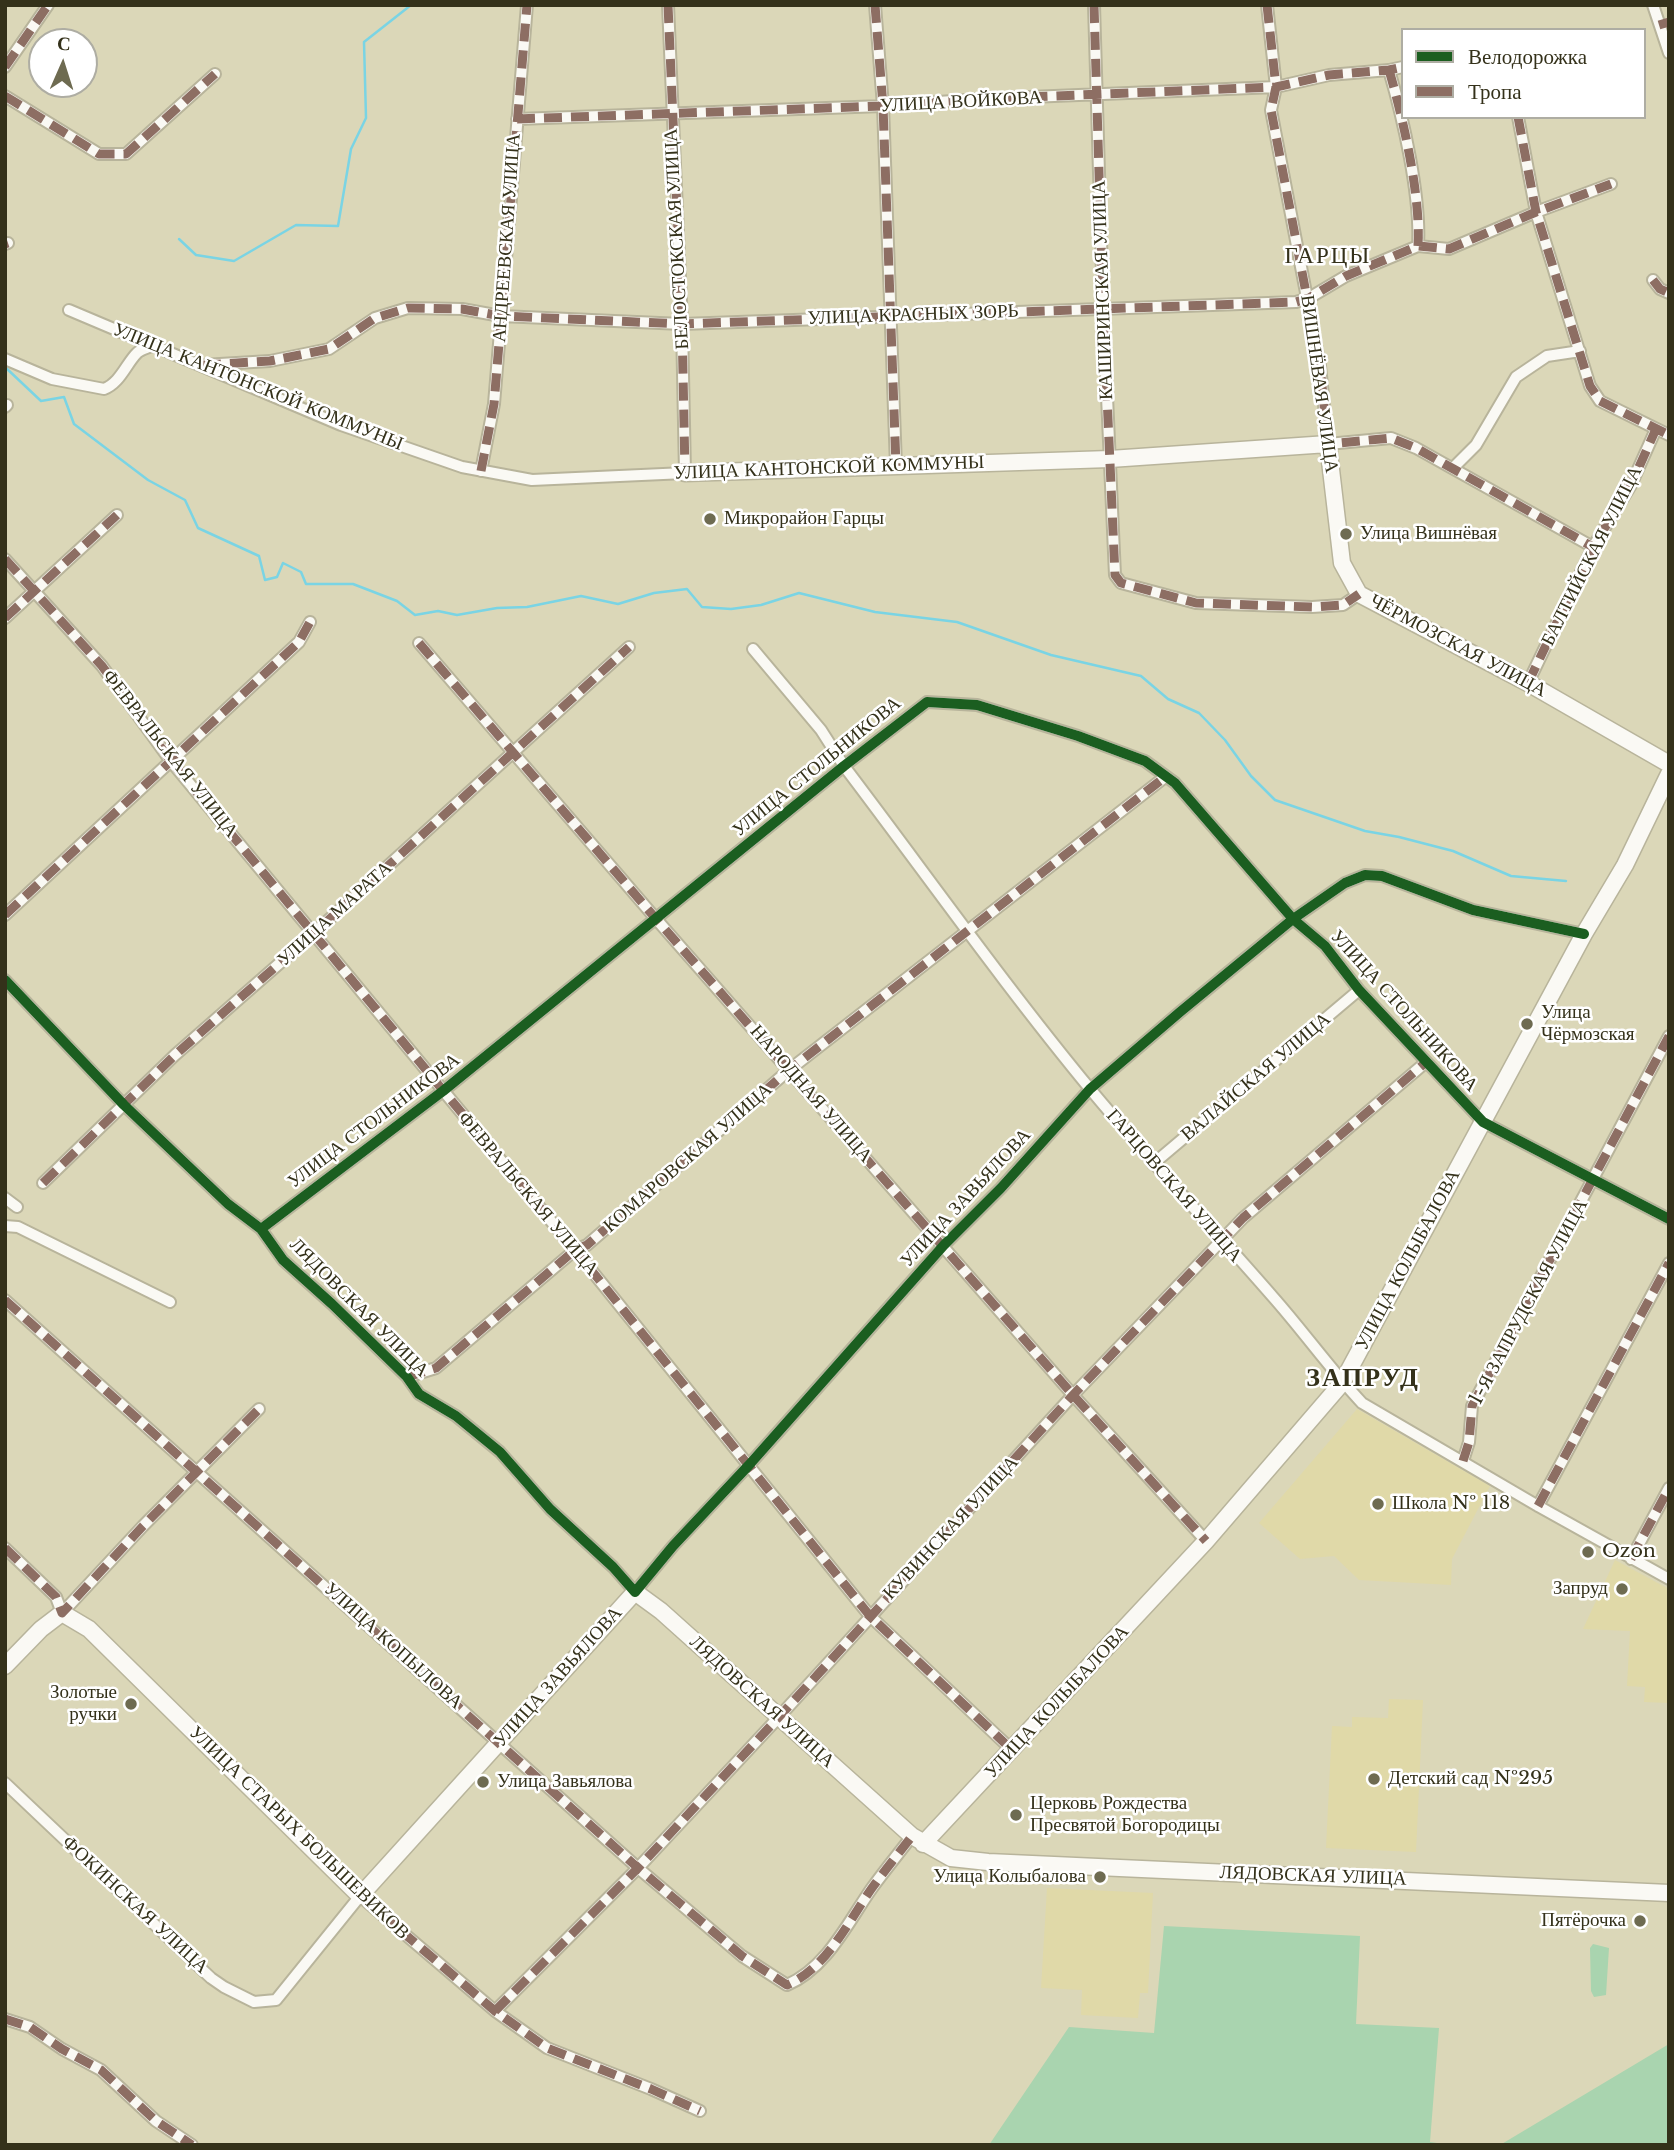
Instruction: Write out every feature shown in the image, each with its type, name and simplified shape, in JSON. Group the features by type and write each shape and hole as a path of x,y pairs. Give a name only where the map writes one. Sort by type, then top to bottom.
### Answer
{"street":[{"path":"5,66 48,5"},
{"name":"АНДРЕЕВСКАЯ УЛИЦА","path":"481,471 494,404 527,5"},
{"name":"БЕЛОСТОКСКАЯ УЛИЦА","path":"668,5 682,324 685,473"},
{"path":"875,5 883,106 896,466"},
{"name":"КАШИРИНСКАЯ УЛИЦА","path":"1094,5 1095,94 1115,575"},
{"name":"ВИШНЁВАЯ УЛИЦА","path":"1267,5 1276,87 1271,110 1320,366 1342,563 1359,594"},
{"path":"1653,5 1664,23 1669,53"},
{"name":"УЛИЦА ВОЙКОВА","path":"517,119 671,115 1276,87 1329,75 1401,67"},
{"path":"1389,70 1401,116"},
{"path":"5,96 99,154 126,154 215,74"},
{"path":"1402,119 1419,226 1418,246"},
{"path":"1518,119 1535,212 1590,386 1601,401 1669,435"},
{"name":"УЛИЦА КРАСНЫХ ЗОРЬ","path":"203,365 270,361 328,349 375,318 408,308 462,309 501,316 682,324 1296,302 1309,298 1346,276 1418,246 1449,249 1535,212 1611,184"},
{"path":"1653,280 1660,289 1669,293"},
{"name":"УЛИЦА КАНТОНСКОЙ КОММУНЫ","path":"69,310 341,425 462,467 533,480 1110,459 1391,438 1416,448 1593,547"},
{"path":"5,359 52,379 104,388 110,387 138,351 153,345"},
{"path":"1453,468 1475,446 1516,377 1547,356 1580,351"},
{"name":"БАЛТИЙСКАЯ УЛИЦА","path":"1528,683 1593,547 1631,485 1656,429"},
{"path":"5,618 117,516"},
{"name":"ФЕВРАЛЬСКАЯ УЛИЦА","path":"5,559 102,666 170,760 575,1250 870,1616 1012,1750"},
{"name":"ЧЁРМОЗСКАЯ УЛИЦА","path":"1115,575 1121,583 1196,603 1312,607 1343,605 1359,594 1528,683 1669,764"},
{"path":"5,915 299,642 310,622"},
{"name":"НАРОДНАЯ УЛИЦА","path":"419,643 657,920 1073,1395 1206,1541"},
{"name":"УЛИЦА МАРАТА","path":"43,1183 175,1055 313,934 629,647"},
{"name":"ГАРЦОВСКАЯ УЛИЦА","path":"753,649 821,730 844,766 1090,1089 1153,1164 1274,1298 1362,1403 1669,1579"},
{"name":"УЛИЦА СТОЛЬНИКОВА","path":"261,1229 443,1091 844,766 927,702 976,705 1078,736 1144,761 1175,783 1293,919 1325,946 1359,990 1483,1122 1669,1219"},
{"name":"УЛИЦА КОЛЫБАЛОВА","path":"787,1985 803,1978 826,1955 872,1888 1012,1750 1206,1541 1342,1382 1584,934 1625,865 1669,774"},
{"name":"КОМАРОВСКАЯ УЛИЦА","path":"407,1377 436,1368 575,1250 587,1245 789,1070 1165,777"},
{"name":"УЛИЦА ЗАВЬЯЛОВА","path":"276,2000 360,1896 635,1592 673,1546 749,1465 943,1245 1001,1188 1090,1089 1293,919 1345,883 1365,875 1382,876 1473,910 1584,934"},
{"name":"ЛЯДОВСКАЯ УЛИЦА","path":"5,980 124,1105 228,1204 261,1229 283,1260 407,1377 419,1394 456,1416 500,1452 550,1509 613,1567 635,1592 661,1611 918,1840 951,1858 988,1863 1669,1893"},
{"name":"ВАЛАЙСКАЯ УЛИЦА","path":"1153,1164 1359,990"},
{"name":"1-Я ЗАПРУДСКАЯ УЛИЦА","path":"1463,1461 1469,1443 1472,1406 1669,1036"},
{"name":"КУВИНСКАЯ УЛИЦА","path":"495,2011 638,1868 1073,1395 1243,1218 1425,1063"},
{"path":"5,1198 17,1207"},
{"path":"5,1226 18,1227 170,1302"},
{"path":"1538,1506 1669,1263"},
{"name":"УЛИЦА КОПЫЛОВА","path":"5,1300 638,1868 742,1956 787,1985"},
{"path":"5,1665 62,1612 259,1409"},
{"path":"1631,1559 1669,1488"},
{"name":"УЛИЦА СТАРЫХ БОЛЬШЕВИКОВ","path":"5,1548 56,1597 62,1612 89,1629 360,1896 495,2011 547,2048 700,2111"},
{"name":"ФОКИНСКАЯ УЛИЦА","path":"5,1783 211,1978 254,2003 276,2000"},
{"path":"5,2019 30,2027 62,2049 101,2070 156,2121 192,2145"}],"shaded area":[{"name":"Школа № 118","path":"1357,1409 1490,1486 1452,1559 1451,1585 1359,1580 1334,1556 1300,1559 1259,1523"},
{"path":"1615,1560 1669,1589 1669,1703 1644,1702 1645,1687 1627,1686 1630,1631 1583,1629"},
{"name":"Детский сад №295","path":"1389,1699 1423,1700 1416,1852 1326,1848 1332,1726 1352,1727 1352,1717 1388,1718"},
{"path":"1047,1888 1153,1893 1148,1993 1140,1993 1138,2018 1081,2015 1082,1990 1041,1988"}],"green space":[{"path":"1164,1926 1360,1936 1356,2024 1439,2028 1430,2142 1451,2145 989,2145 1069,2027 1154,2033"},
{"path":"1593,1944 1609,1948 1606,1995 1594,1997 1591,1991 1590,1948"},
{"path":"1669,2044 1669,2145 1500,2145"}],"waterway":[{"path":"179,239 196,255 234,261 296,225 338,226 351,149 366,118 364,42 411,5"},
{"path":"5,367 41,401 64,397 74,424 148,480 185,500 198,528 259,556 265,580 277,577 283,563 301,572 306,584 353,584 397,601 415,615 438,611 457,615 497,608 527,607 581,596 618,604 654,593 687,589 702,607 731,609 761,605 799,593 875,612 957,622 1051,655 1141,676 1168,699 1199,713 1225,740 1251,776 1275,800 1365,831 1453,851 1511,876 1566,881"}],"marked path":[{"path":"5,67 48,5"},
{"path":"481,471 494,404 527,5"},
{"path":"668,5 682,324 685,473"},
{"path":"875,5 883,106 896,466"},
{"path":"1094,5 1103,307 1115,575 1121,583 1196,603 1312,607 1343,605 1359,594"},
{"path":"1267,5 1276,87 1271,110 1320,366 1328,444 1391,438 1416,448 1593,547"},
{"path":"1659,25 1669,22"},
{"path":"517,119 883,106 980,99 1276,87 1329,75 1401,67"},
{"path":"1389,70 1401,118"},
{"path":"5,96 99,154 126,154 215,74"},
{"path":"1401,119 1414,181 1418,246"},
{"path":"1518,119 1536,212 1590,386 1600,401 1669,435"},
{"path":"203,365 270,361 329,349 375,318 408,308 462,309 501,316 682,324 1296,302 1309,298 1346,276 1418,246 1449,249 1611,184"},
{"path":"1653,280 1660,289 1669,293"},
{"path":"1528,683 1593,547 1631,485 1656,429"},
{"path":"5,618 117,515"},
{"path":"5,559 102,666 170,760 575,1250 870,1616 1012,1750"},
{"path":"5,915 299,642 310,622"},
{"path":"419,643 657,920 1073,1395 1206,1541"},
{"path":"43,1183 175,1055 313,934 629,647"},
{"path":"407,1377 436,1368 575,1250 587,1245 789,1070 1165,777"},
{"path":"1463,1461 1469,1442 1472,1406 1669,1036"},
{"path":"495,2011 638,1868 1073,1395 1243,1218 1425,1063"},
{"path":"1538,1506 1669,1263"},
{"path":"5,1300 638,1868 742,1956 787,1985 814,1967 836,1943 872,1888 912,1836"},
{"path":"5,1548 56,1597 62,1613 143,1526 259,1409"},
{"path":"1631,1559 1669,1488"},
{"path":"360,1896 495,2011 547,2048 700,2111"},
{"path":"5,2019 30,2027 62,2049 101,2070 156,2121 192,2145"}],"cycle path":[{"path":"261,1229 443,1091 844,766 927,702 977,705 1078,736 1145,761 1175,783 1293,919 1325,946 1359,990 1483,1122 1669,1219"},
{"path":"5,980 124,1105 228,1204 261,1229 283,1260 407,1377 419,1394 456,1416 500,1452 550,1509 613,1567 635,1592 673,1546 749,1465 944,1245 1001,1188 1090,1089 1293,919 1345,883 1365,875 1382,876 1473,910 1584,934"}],"place":[{"name":"Микрорайон Гарцы","path":"710,519"},
{"name":"Улица Вишнёвая","path":"1346,534"},
{"name":"Улица Чёрмозская","path":"1527,1024"},
{"name":"Школа № 118","path":"1378,1504"},
{"name":"Ozon","path":"1588,1552"},
{"name":"Запруд","path":"1622,1589"},
{"name":"Золотые ручки","path":"131,1704"},
{"name":"Детский сад №295","path":"1374,1779"},
{"name":"Улица Завьялова","path":"483,1782"},
{"name":"Церковь Рождества Пресвятой Богородицы","path":"1016,1815"},
{"name":"Улица Колыбалова","path":"1100,1877"},
{"name":"Пятёрочка","path":"1640,1921"}],"district":[{"name":"ГАРЦЫ","path":"1328,257"},
{"name":"ЗАПРУД","path":"1363,1379"}]}
